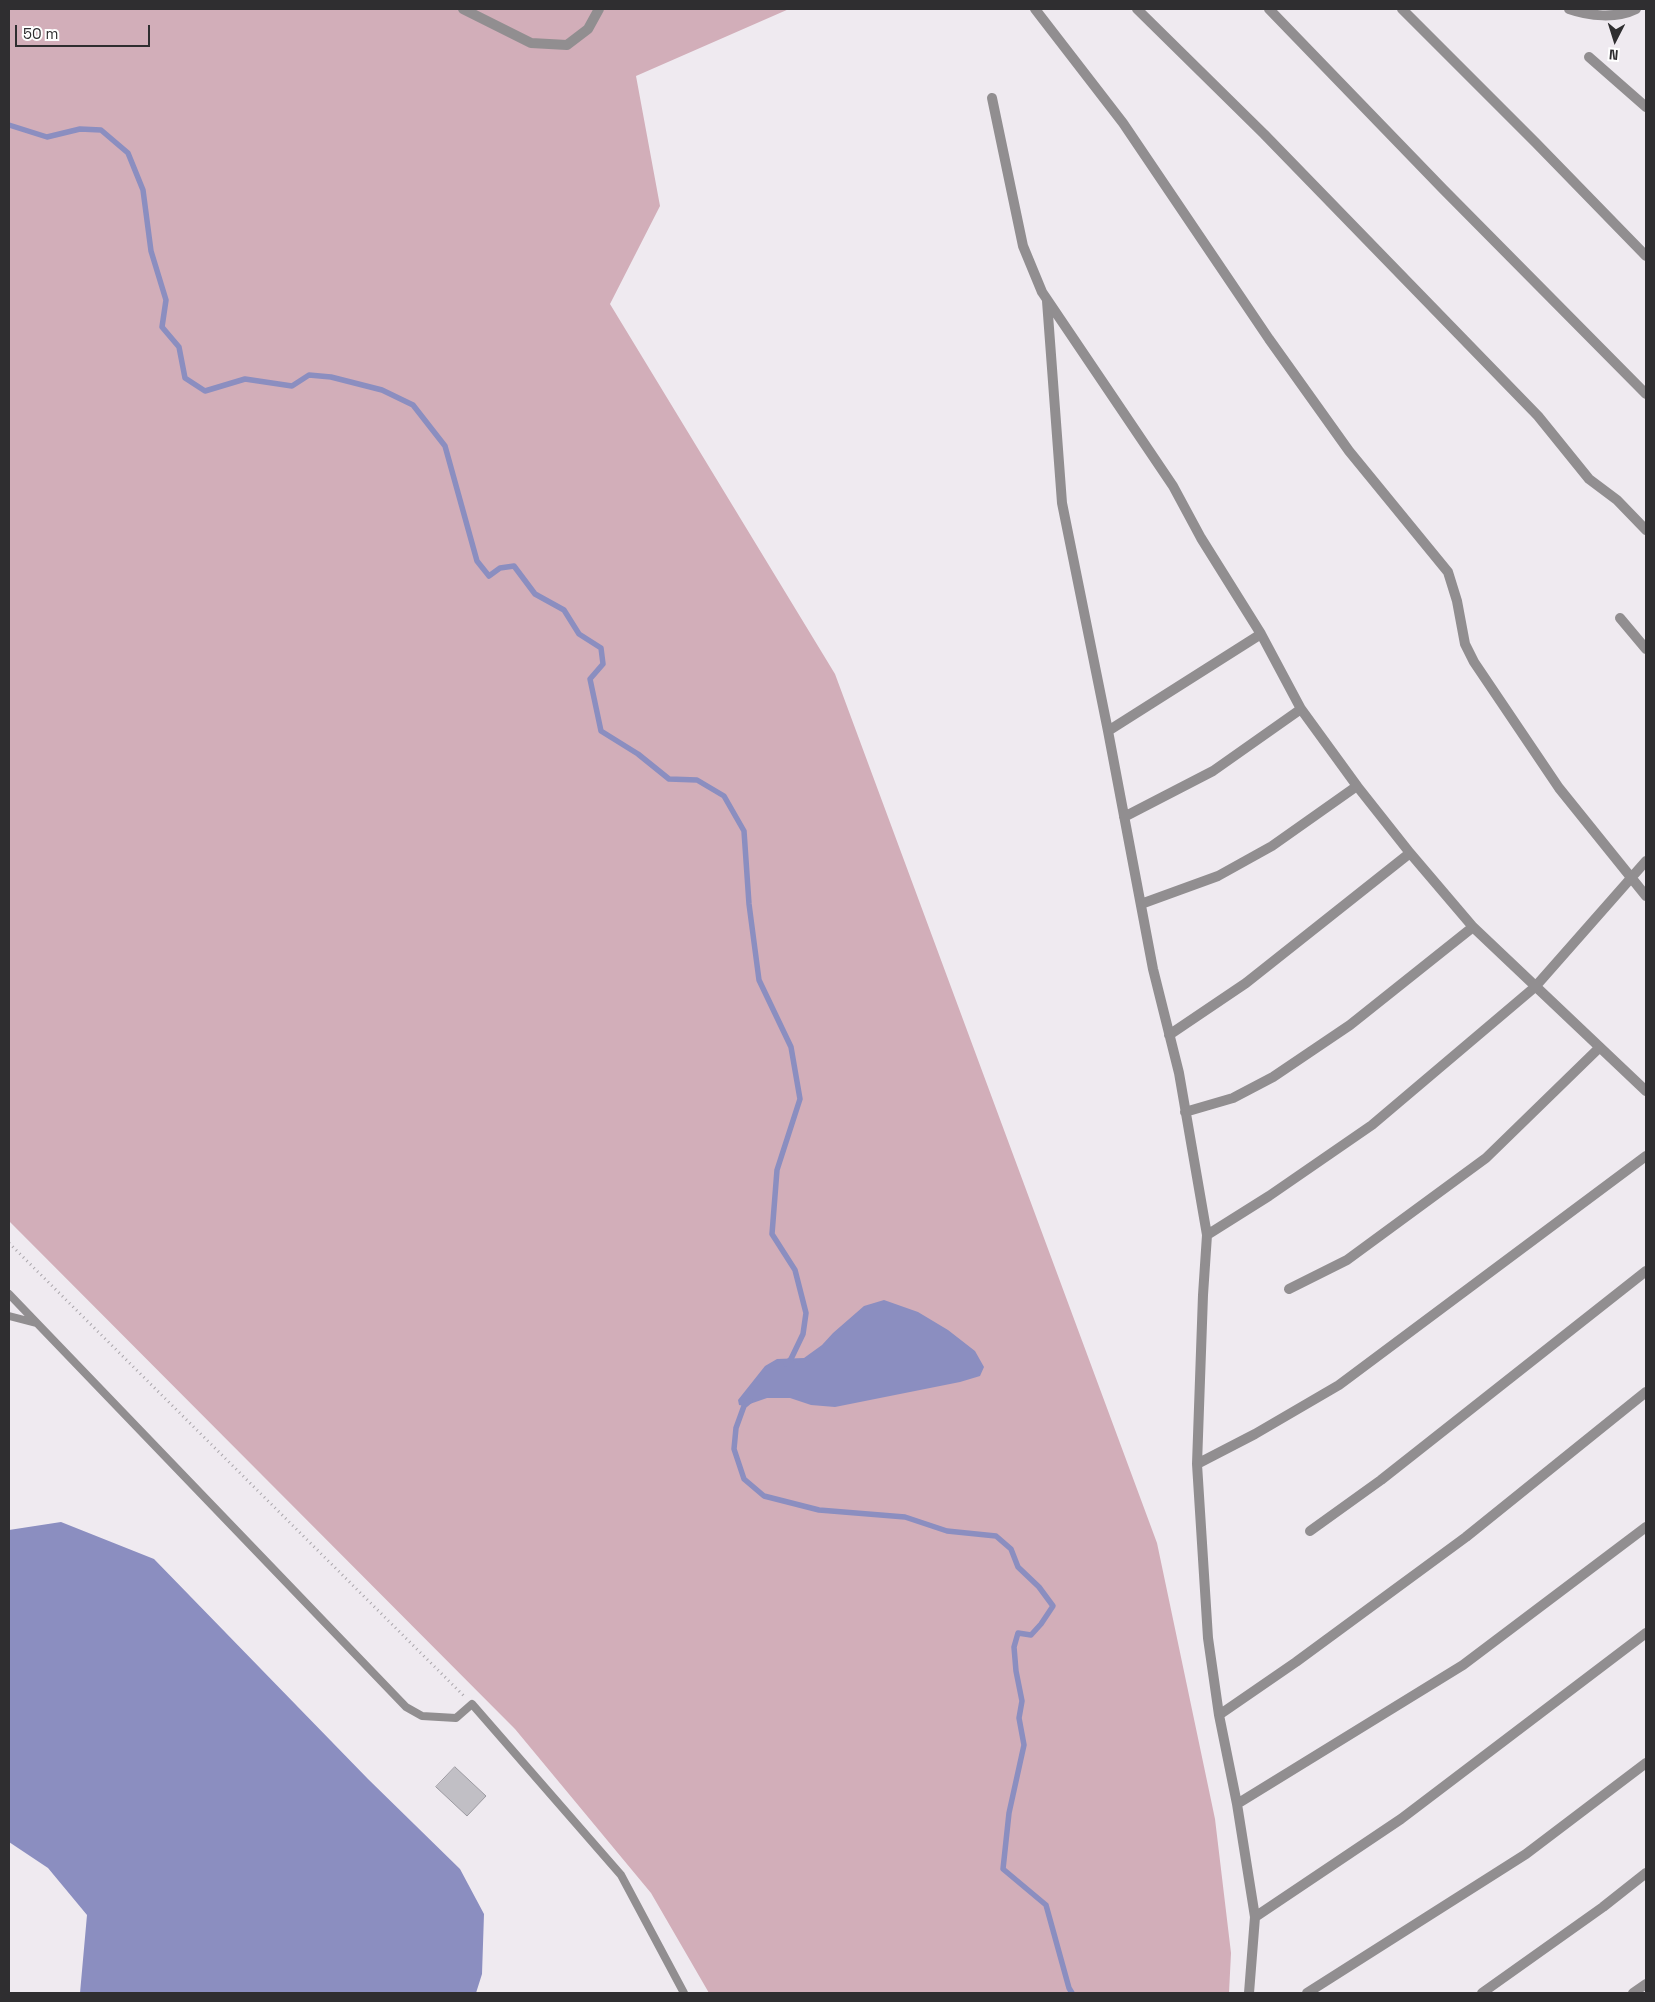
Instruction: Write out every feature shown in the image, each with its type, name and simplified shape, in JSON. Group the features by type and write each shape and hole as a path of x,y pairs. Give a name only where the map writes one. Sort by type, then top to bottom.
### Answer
{"street":[{"path":"463,9 531,43 567,45 588,29 599,9"},
{"path":"1034,9 1123,123 1269,339 1349,451 1448,572 1457,601 1466,644 1474,662 1559,788 1646,896"},
{"path":"1137,9 1264,134 1538,416 1589,479 1617,500 1646,530"},
{"path":"1269,9 1442,189 1646,394"},
{"path":"1402,9 1646,256"},
{"path":"1569,9 1598,16 1630,12 1636,9"},
{"path":"1589,57 1646,107"},
{"path":"992,98 1023,246 1047,301 1173,486 1201,538 1261,634 1301,708 1357,786 1410,853 1473,927 1646,1091"},
{"path":"1047,301 1062,503 1153,969 1185,1112 1207,1235 1197,1464 1208,1638 1219,1715 1237,1804 1255,1917 1249,1993"},
{"path":"1620,618 1646,648"},
{"path":"1108,731 1261,634"},
{"path":"1124,817 1213,771 1301,708"},
{"path":"1141,904 1218,876 1272,846 1357,786"},
{"path":"1169,1034 1246,983 1410,853"},
{"path":"1207,1235 1372,1125 1535,986 1646,861"},
{"path":"1185,1112 1233,1098 1273,1077 1350,1025 1473,927"},
{"path":"1290,1289 1348,1260 1486,1158 1599,1048"},
{"path":"1197,1464 1255,1434 1339,1385 1646,1156"},
{"path":"1310,1531 1381,1480 1646,1271"},
{"path":"1219,1715 1466,1538 1646,1392"},
{"path":"1237,1804 1463,1665 1646,1527"},
{"path":"1255,1917 1401,1819 1646,1633"},
{"path":"1307,1993 1526,1854 1646,1763"},
{"path":"1482,1993 1603,1907 1646,1873"},
{"path":"1632,1993 1646,1984"}],"lane":[{"path":"9,1294 406,1707 422,1716 456,1718 472,1704 621,1876 684,1993"},
{"path":"9,1316 36,1323"}],"path":[{"path":"9,1243 472,1704"}],"shaded area":[{"path":"9,9 789,9 636,76 660,206 610,304 835,674 1157,1543 1215,1819 1231,1953 1229,1993 709,1993 651,1893 515,1729 9,1221"}],"water":[{"path":"884,1300 918,1312 948,1330 975,1351 984,1367 980,1376 960,1382 835,1407 811,1405 790,1398 767,1398 744,1406 739,1405 738,1400 765,1366 777,1359 804,1358 822,1345 864,1306"},
{"path":"61,1522 154,1559 368,1779 460,1869 484,1914 482,1974 476,1993 80,1993 87,1915 48,1868 9,1842 9,1530"}],"building":[{"path":"455,1767 486,1796 467,1816 436,1787"}],"waterway":[{"path":"9,125 47,137 80,129 101,130 128,153 143,190 151,251 166,300 162,327 179,347 185,378 205,391 245,379 292,386 309,375 331,377 382,390 413,405 445,446 477,561 489,576 500,568 514,566 535,594 564,610 579,634 601,648 603,664 590,679 601,731 638,754 669,779 697,780 724,796 744,831 749,904 759,980 791,1047 800,1099 777,1170 772,1234 795,1270 806,1313 803,1334 791,1359 786,1364"},
{"path":"750,1401 744,1406 736,1428 734,1449 744,1479 764,1496 819,1510 905,1517 947,1531 996,1536 1011,1549 1018,1567 1039,1587 1053,1606 1031,1635 1018,1633 1014,1647 1016,1671 1022,1701 1019,1718 1024,1745 1009,1813 1003,1869 1046,1905 1072,1993"}]}
